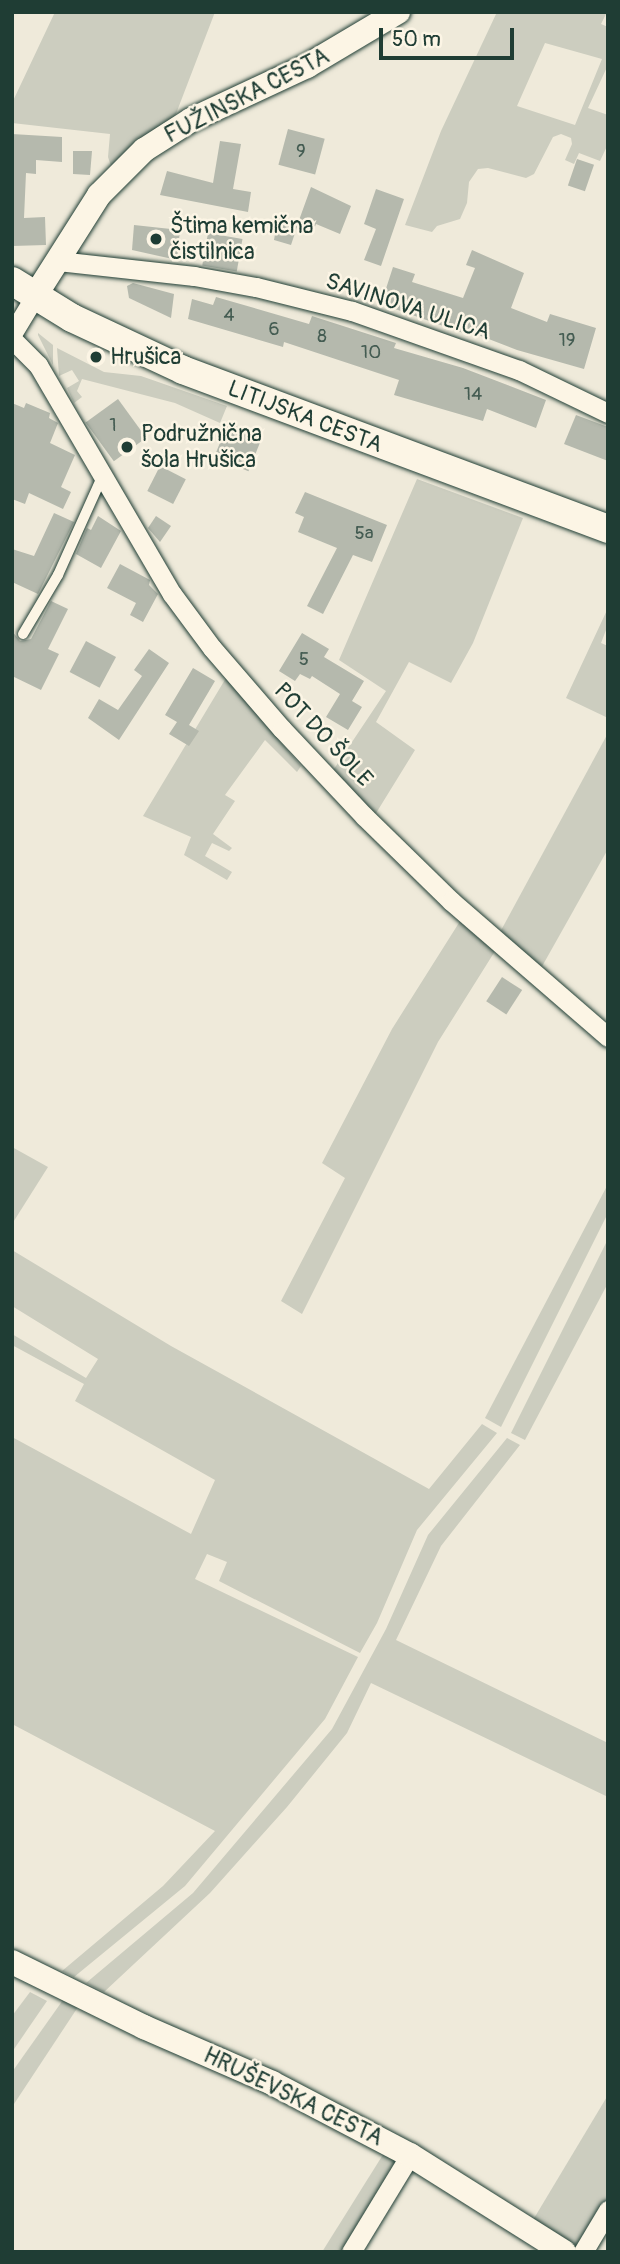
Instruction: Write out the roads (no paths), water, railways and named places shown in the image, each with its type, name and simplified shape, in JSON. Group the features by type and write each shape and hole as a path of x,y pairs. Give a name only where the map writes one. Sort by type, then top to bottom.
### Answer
{"main road":[{"name":"LITIJSKA CESTA","path":"24,289 105,335 229,389 608,529"}],"street":[{"name":"FUŽINSKA CESTA","path":"24,289 58,261 99,195 144,149 191,120 326,57 398,12"},
{"name":"SAVINOVA ULICA","path":"58,261 206,278 256,287 352,311 519,370 608,413"},
{"path":"12,337 24,289"},
{"name":"POT DO ŠOLE","path":"12,337 38,365 172,594 212,648 282,729 444,894 608,1037"},
{"name":"HRUŠEVSKA CESTA","path":"12,1962 144,2027 272,2083 410,2155 564,2252"},
{"path":"351,2252 410,2155"},
{"path":"583,2252 608,2210"}],"lane":[{"path":"23,634 58,575 102,477"}],"place":[{"name":"Štima kemična čistilnica","path":"156,239"},
{"name":"Hrušica","path":"96,357"},
{"name":"Podružnična šola Hrušica","path":"127,447"}]}
